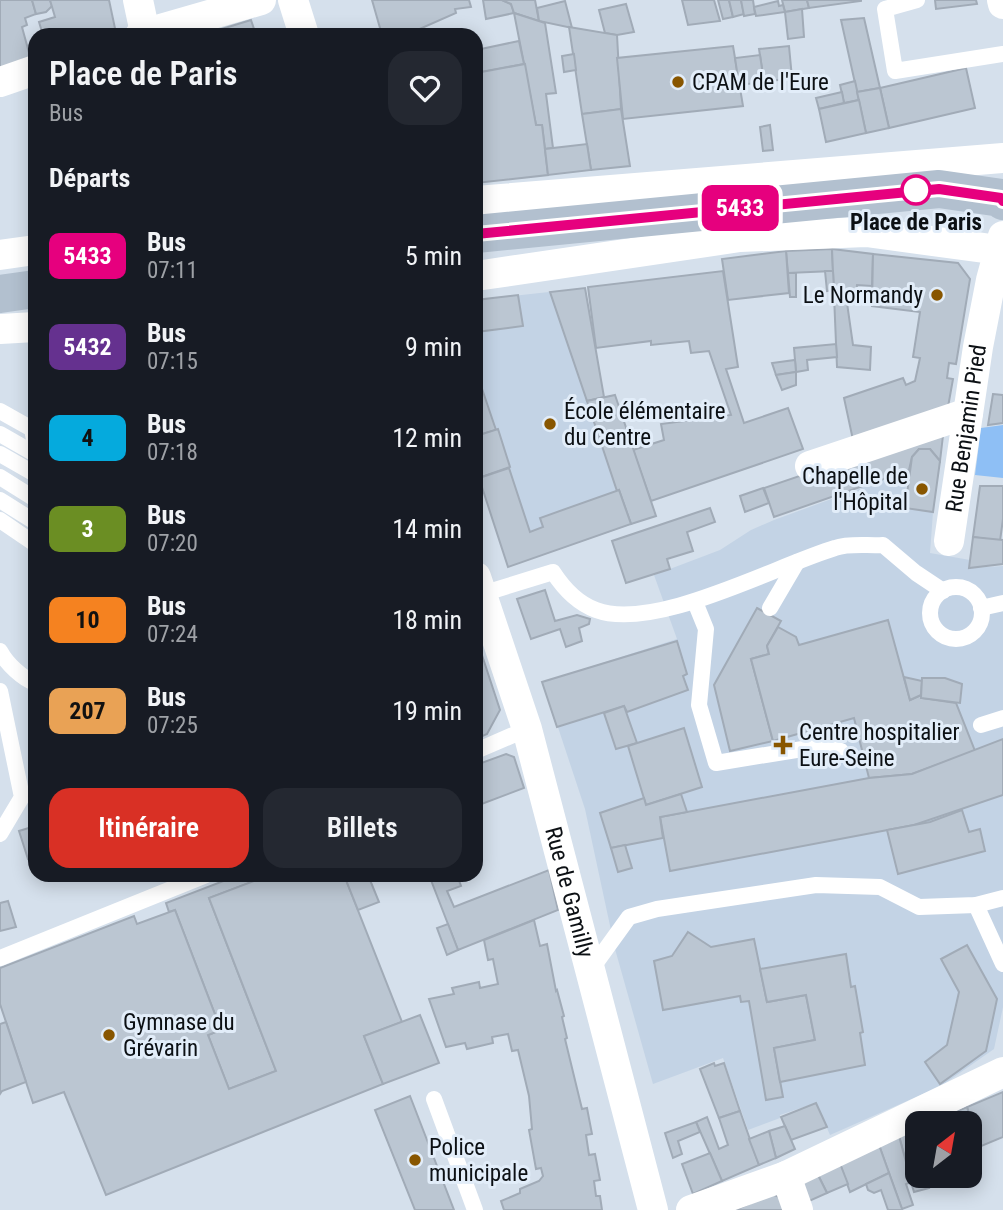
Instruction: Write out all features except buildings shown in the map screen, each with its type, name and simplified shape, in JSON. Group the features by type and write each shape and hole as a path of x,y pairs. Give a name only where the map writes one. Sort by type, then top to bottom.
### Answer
{"main road":[{"path":"483,233 939,189 1002,180"},
{"path":"0,294 28,290"}],"street":[{"path":"138,0 141,28"},
{"path":"163,28 261,0"},
{"path":"293,0 302,28"},
{"path":"0,82 28,72"},
{"path":"483,201 1002,180"},
{"path":"483,275 740,237 866,232 1001,243"},
{"name":"Rue Benjamin Pied","path":"949,541 988,293 1001,243"},
{"path":"0,255 28,251"},
{"path":"0,329 28,327"},
{"path":"810,466 968,413"},
{"name":"Rue de Gamilly","path":"483,597 527,729 653,1210"},
{"path":"691,1210 786,1176 1003,1072"},
{"path":"786,1176 799,1210"}],"lane":[{"path":"917,0 885,9 895,71 1003,54"},
{"path":"0,411 28,427"},
{"path":"0,435 28,450"},
{"path":"0,454 28,470"},
{"path":"0,477 28,495"},
{"path":"0,500 28,518"},
{"path":"0,520 28,539"},
{"path":"483,584 553,572 566,592 596,610 625,615 695,602 838,547 883,545 916,573 943,591"},
{"path":"770,608 797,562"},
{"path":"959,587 973,594 981,608 979,625 974,632 958,639 942,635 935,629 930,612 936,596 943,591 959,587"},
{"path":"695,602 706,629 699,705 716,763 821,746 841,751"},
{"path":"981,608 1003,603"},
{"path":"1,660 28,679"},
{"path":"0,691 22,797 0,834"},
{"path":"981,725 1003,718"},
{"path":"483,748 527,729"},
{"path":"0,958 189,882"},
{"path":"590,971 629,917 657,909 816,885 880,887 919,907 975,905 1003,898"},
{"path":"975,905 1003,964"},
{"path":"434,1099 475,1210"}],"shaded area":[{"name":"École élémentaire du Centre","path":"585,288 604,397 615,395 656,516 508,567 483,490 483,299"},
{"path":"1003,425 1003,478 975,475 981,428"},
{"name":"Centre hospitalier Eure-Seine","path":"908,471 903,508 933,512 930,553 970,560 970,568 1003,566 1003,1007 994,1049 941,1086 830,1135 816,1103 780,1115 780,1118 748,1130 723,1058 653,1084 615,949 585,809 543,682 677,639 654,575 720,550 751,530 774,520"}],"bus line":[{"name":"5433","path":"483,233 915,190 939,189 1001,198 1003,201"}],"place":[{"name":"CPAM de l'Eure","path":"678,82"},
{"name":"Place de Paris","path":"916,190"},
{"name":"Le Normandy","path":"937,295"},
{"name":"École élémentaire du Centre","path":"550,424"},
{"name":"Chapelle de l'Hôpital","path":"922,489"},
{"name":"Centre hospitalier Eure-Seine","path":"783,745"},
{"name":"Gymnase du Grévarin","path":"109,1035"},
{"name":"Police municipale","path":"415,1160"}]}
